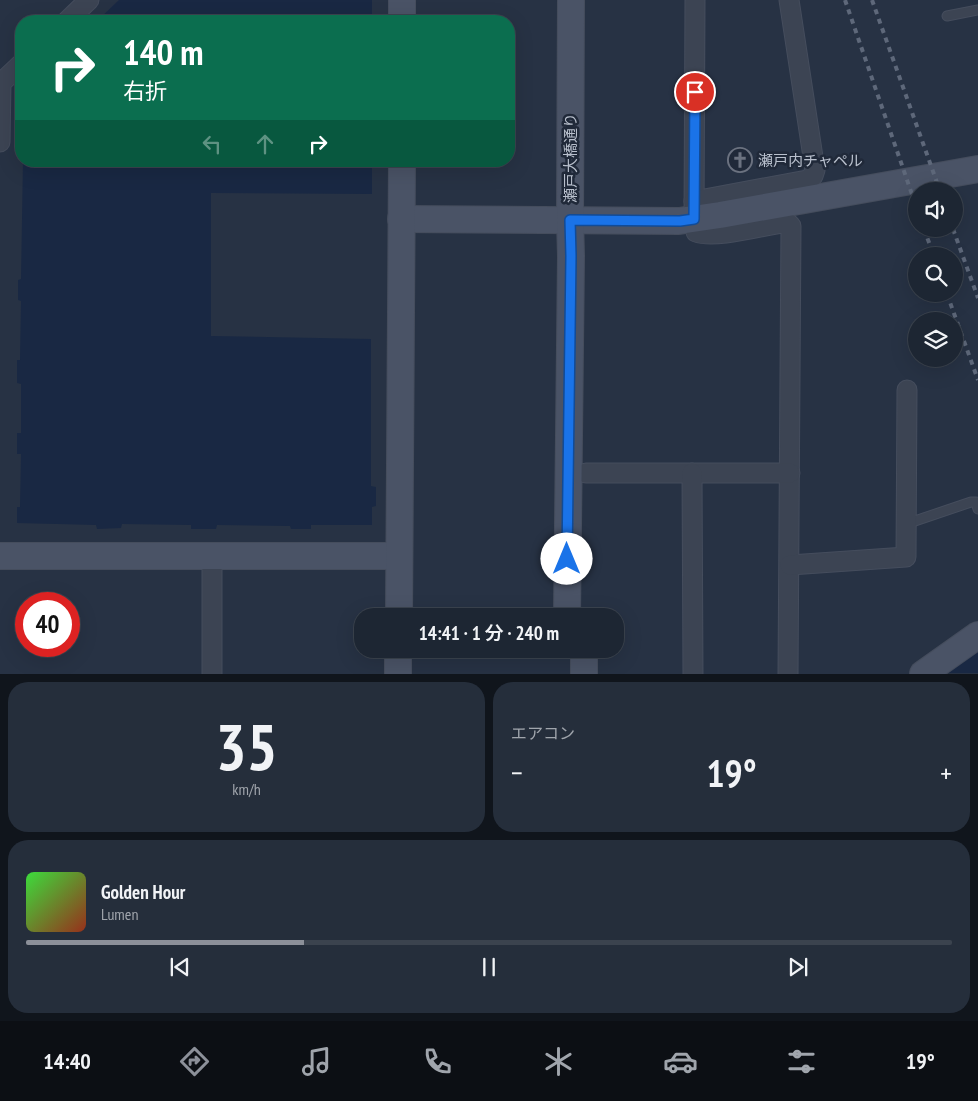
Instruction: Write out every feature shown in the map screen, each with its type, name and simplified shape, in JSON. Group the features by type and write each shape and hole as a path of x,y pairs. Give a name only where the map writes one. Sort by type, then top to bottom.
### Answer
{"street":[{"path":"74,15 90,0"},
{"path":"402,0 402,15"},
{"name":"瀬戸大橋通り","path":"571,0 586,473 585,608"},
{"name":"瀬戸大橋通り","path":"567,608 571,256 578,220 589,0"},
{"path":"695,0 694,210 696,232 719,234 782,223 791,226 788,674"},
{"path":"401,219 680,221 694,210 807,180 813,176 815,170 788,0"},
{"path":"0,142 2,83 15,70"},
{"path":"399,608 402,167"},
{"path":"694,210 978,169"},
{"path":"790,565 906,557 907,390"},
{"path":"586,473 790,473"},
{"path":"692,473 693,674"},
{"path":"0,556 400,556"},
{"path":"212,556 212,674"},
{"path":"923,674 978,635"},
{"path":"398,658 398,674"},
{"path":"566,674 567,658"},
{"path":"584,658 584,674"}],"lane":[{"path":"947,16 978,10"},
{"path":"906,524 971,502 976,502 978,509"}],"water":[{"path":"119,0 372,0 372,15 103,15"},
{"path":"23,167 372,167 372,194 211,193 211,336 371,339 371,486 376,487 376,506 372,507 372,525 311,525 311,529 291,529 290,526 217,525 216,529 191,529 191,525 122,524 121,528 97,529 96,525 17,523 17,507 20,507 21,454 17,454 17,433 21,433 21,384 17,383 17,360 20,360 21,301 18,300 18,280 21,279"},
{"path":"978,651 978,673 945,673"}],"railway":[{"path":"845,0 908,183"},
{"path":"872,0 937,182"},
{"path":"927,237 931,247"},
{"path":"956,237 978,298"},
{"path":"950,302 978,380"}],"place":[{"name":"瀬戸内チャペル","path":"740,160"}],"route":[{"path":"567,559 570,220 680,221 694,219 695,92"}]}
